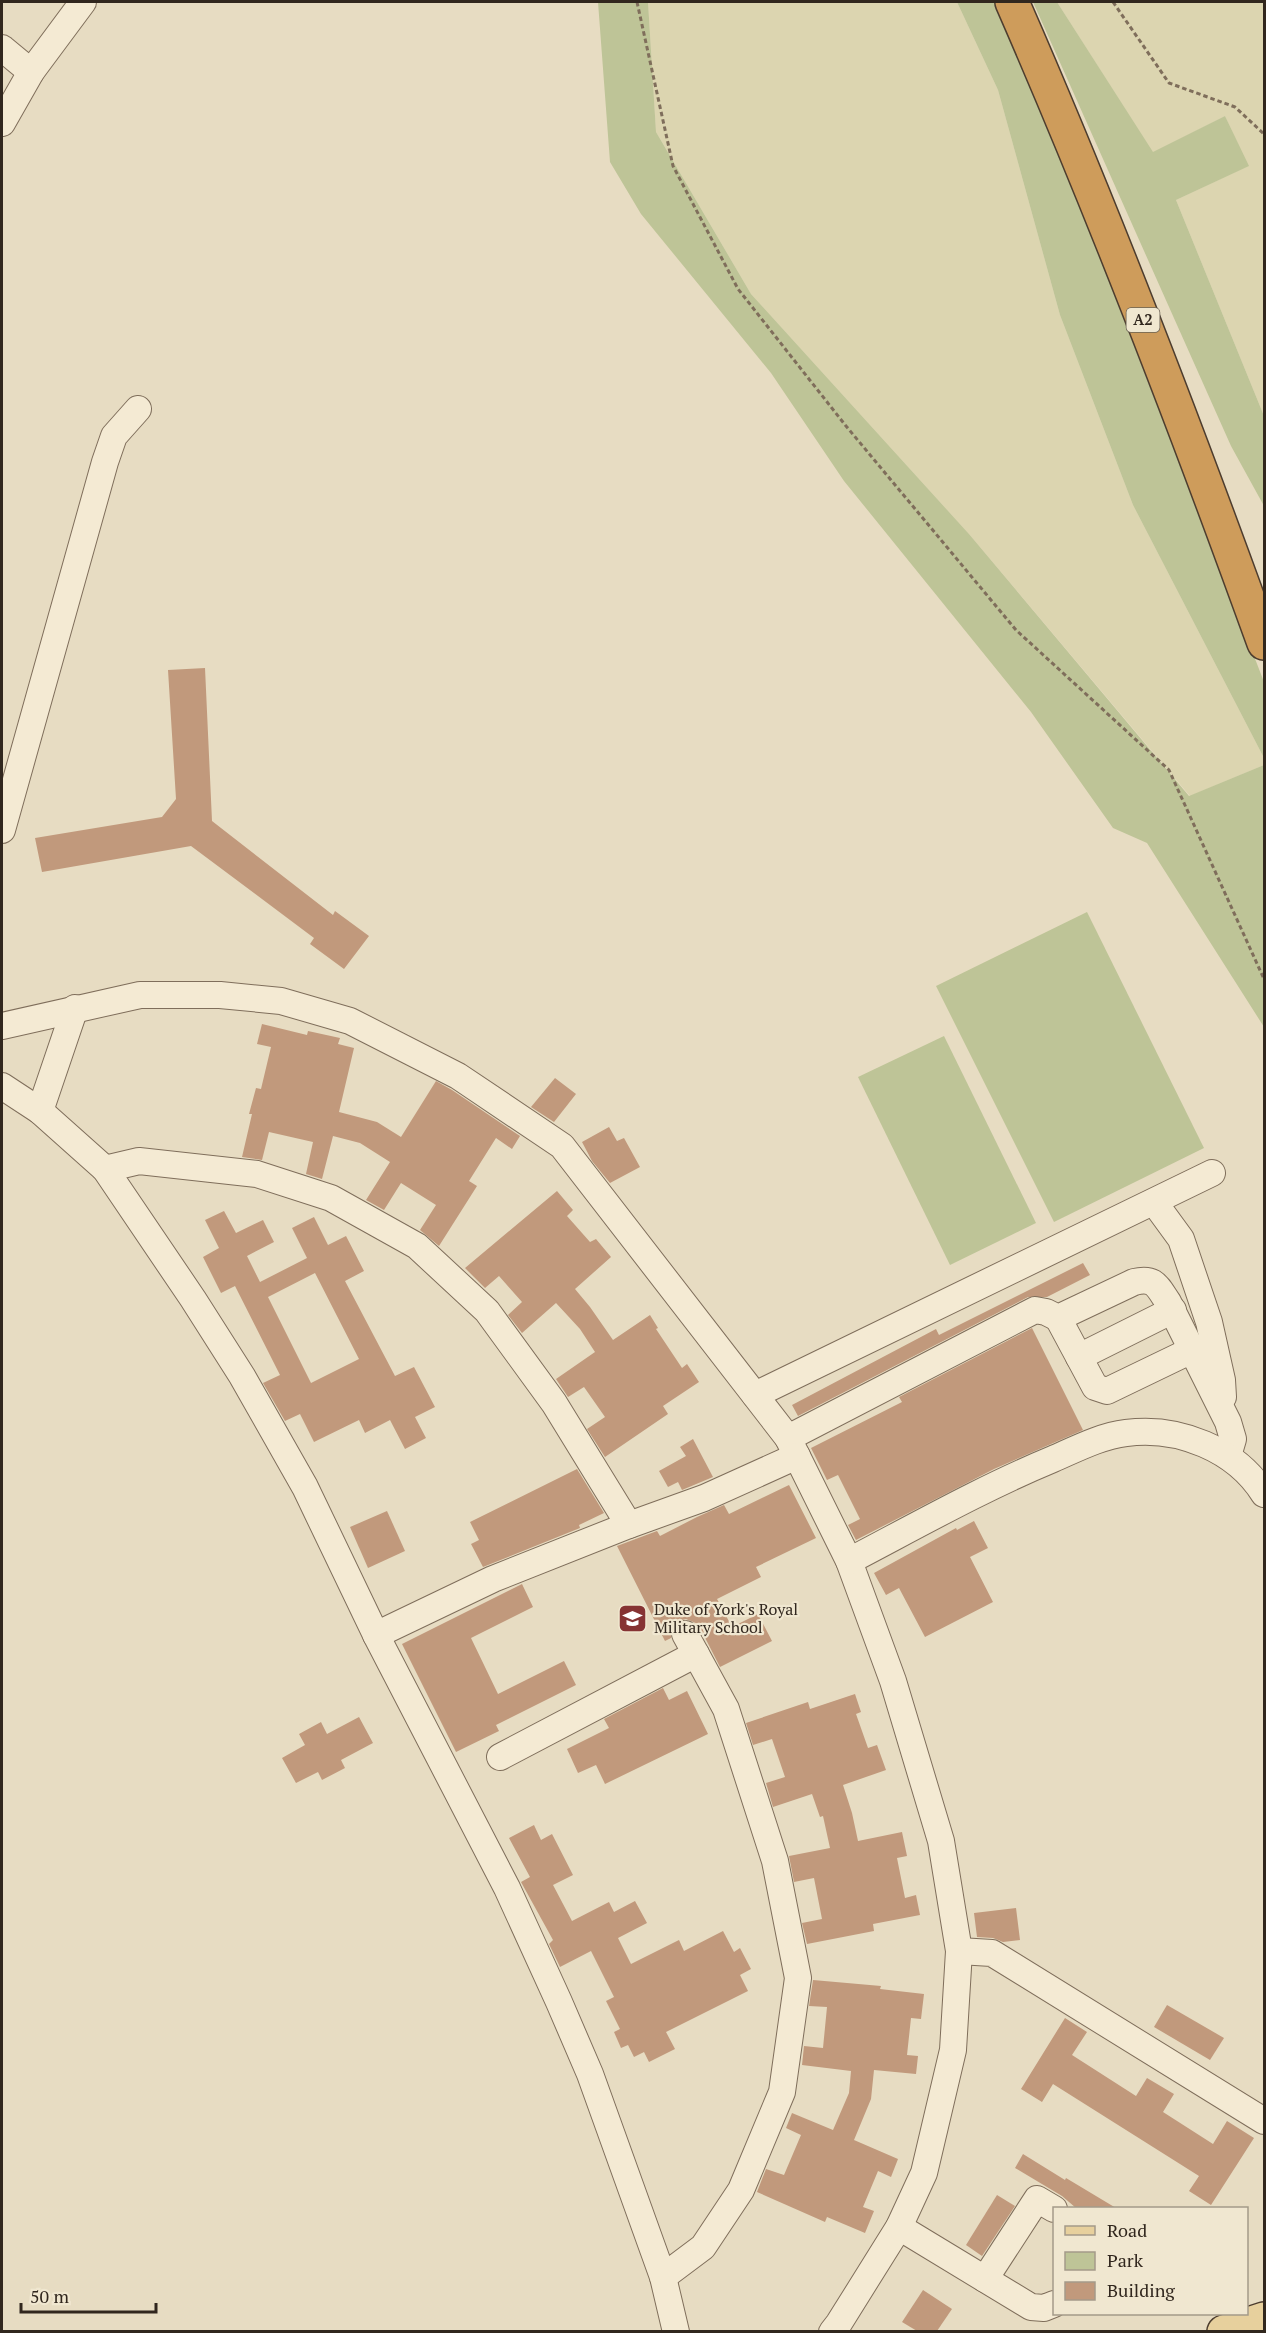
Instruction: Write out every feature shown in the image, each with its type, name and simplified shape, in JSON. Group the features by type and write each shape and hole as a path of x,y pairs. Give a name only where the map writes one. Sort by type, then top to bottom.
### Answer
{"highway":[{"name":"A2","path":"1012,2 1131,289 1210,493 1264,643"}],"main road":[{"path":"1224,2331 1264,2319"}],"street":[{"path":"2,123 31,72 83,2"},
{"path":"2,48 31,72"},
{"path":"2,830 105,462 114,436 138,409"},
{"path":"2,1026 140,995 220,995 281,1001 350,1021 458,1076 562,1146 755,1395 792,1447 849,1561 892,1681 941,1841 959,1951 953,2050 924,2173 899,2227 846,2313 832,2331"},
{"path":"40,1111 75,1008"},
{"path":"2,1086 40,1111 105,1169 193,1299 248,1386 305,1487 376,1635 507,1888 555,1992 590,2074 663,2277 676,2331"},
{"path":"105,1169 139,1161 257,1174 331,1198 417,1246 487,1311 554,1403 629,1525"},
{"path":"755,1395 1212,1173"},
{"path":"1154,1202 1181,1239 1209,1322 1222,1380 1224,1416"},
{"path":"1058,1318 1134,1282 1146,1279 1156,1284 1173,1310 1224,1416 1233,1439 1228,1456"},
{"path":"376,1635 493,1580 629,1525 704,1498 1035,1310 1058,1318 1095,1387 1107,1391 1192,1350"},
{"path":"1079,1357 1173,1310"},
{"path":"849,1561 1021,1473 1096,1440 1126,1432 1171,1433 1198,1441 1228,1456 1256,1481 1264,1494"},
{"path":"500,1757 691,1644 726,1709 775,1861 798,1978 782,2092 741,2190 703,2247 663,2277"},
{"path":"959,1951 992,1953 1264,2121"},
{"path":"985,2279 1037,2199 1053,2208"},
{"path":"899,2227 1031,2307 1044,2308 1053,2304"}],"path":[{"path":"637,2 674,166 738,289 846,426 1016,630 1169,770 1264,979"},
{"path":"1113,2 1169,83 1235,107 1264,134"}],"shaded area":[{"path":"648,2 957,2 998,90 1060,315 1133,505 1264,758 1264,765 1190,796 969,534 751,294 656,132"},
{"path":"1057,2 1264,2 1264,416 1176,200 1248,166 1225,116 1153,153"}],"green space":[{"path":"598,2 648,2 656,132 751,294 969,534 1189,796 1264,765 1264,1027 1147,843 1113,828 1031,712 844,481 771,373 641,214 610,162"},
{"path":"957,2 1000,2 1008,19 1264,682 1264,758 1133,505 1060,315 998,90"},
{"path":"1033,2 1057,2 1153,152 1225,116 1249,166 1176,200 1264,416 1264,506 1231,446"},
{"path":"1087,912 1204,1148 1054,1222 936,986"},
{"path":"944,1036 1036,1223 950,1265 858,1077"}],"building":[{"path":"205,668 212,821 333,915 335,911 369,936 344,969 310,944 314,938 191,846 42,872 35,838 162,817 176,799 168,670"},
{"path":"262,1024 307,1035 308,1031 340,1038 338,1044 354,1048 339,1112 377,1122 401,1137 436,1081 520,1136 512,1149 496,1138 469,1181 477,1186 439,1246 420,1230 436,1205 401,1183 384,1210 366,1200 390,1162 360,1143 333,1136 322,1179 306,1174 313,1142 269,1132 262,1160 242,1157 252,1114 249,1114 256,1088 261,1089 271,1047 257,1044"},
{"path":"555,1078 576,1094 554,1122 531,1107"},
{"path":"609,1127 617,1141 624,1138 640,1167 610,1183 592,1161 582,1142"},
{"path":"557,1191 573,1210 567,1216 590,1242 596,1239 611,1257 575,1289 613,1340 650,1315 658,1328 656,1329 682,1368 687,1364 699,1382 663,1406 668,1414 605,1457 587,1429 605,1417 584,1387 568,1397 556,1379 595,1352 580,1329 556,1303 522,1333 508,1315 522,1302 499,1276 485,1288 465,1268"},
{"path":"224,1211 236,1233 263,1220 274,1242 247,1256 260,1282 307,1258 292,1228 314,1217 328,1245 346,1236 364,1271 345,1281 395,1376 414,1367 435,1407 415,1417 426,1438 405,1449 390,1420 365,1433 359,1420 314,1442 300,1414 285,1421 263,1383 280,1375 235,1286 221,1293 203,1257 219,1248 205,1220","holes":["315,1273 359,1359 311,1383 268,1297"]},
{"path":"1083,1263 1090,1275 1047,1297 1028,1297 798,1416 792,1405 936,1329 939,1335"},
{"path":"1032,1328 1083,1430 994,1469 856,1540 848,1525 860,1519 838,1475 827,1480 811,1448 902,1402 899,1397"},
{"path":"693,1439 713,1477 682,1490 678,1482 668,1487 659,1471 686,1456 680,1447"},
{"path":"577,1469 604,1513 579,1525 580,1528 483,1567 471,1544 479,1540 470,1522"},
{"path":"789,1485 816,1538 756,1567 761,1577 717,1599 732,1627 758,1614 772,1641 720,1667 698,1624 686,1619 678,1621 672,1627 671,1638 665,1641 617,1546 657,1531 660,1536 724,1505 729,1514"},
{"path":"387,1511 405,1551 368,1568 350,1527"},
{"path":"974,1521 988,1548 970,1557 993,1602 925,1637 899,1588 886,1595 874,1573 956,1528 957,1530"},
{"path":"522,1584 533,1607 471,1638 498,1694 564,1661 576,1685 496,1725 499,1731 456,1752 402,1644"},
{"path":"663,1688 669,1700 687,1691 708,1734 605,1784 596,1765 578,1773 567,1749 609,1728 604,1719"},
{"path":"855,1694 861,1712 856,1714 868,1748 877,1745 886,1770 843,1785 858,1841 902,1832 907,1856 897,1858 905,1898 916,1895 920,1915 873,1924 874,1931 807,1944 802,1923 822,1919 814,1878 794,1882 789,1856 830,1848 823,1816 820,1817 812,1794 773,1807 766,1783 785,1777 772,1739 753,1745 746,1723 808,1702 810,1709"},
{"path":"359,1717 373,1743 341,1760 345,1768 322,1780 318,1772 296,1783 282,1758 305,1745 299,1734 321,1722 327,1734"},
{"path":"534,1825 541,1840 552,1834 573,1875 553,1885 572,1921 609,1902 614,1912 635,1901 647,1923 618,1938 631,1964 679,1940 684,1951 723,1931 734,1952 740,1948 751,1969 740,1975 748,1991 666,2032 675,2049 649,2062 644,2052 634,2057 628,2045 621,2048 614,2032 620,2029 606,2001 614,1997 591,1951 560,1967 549,1944 553,1940 521,1882 530,1877 509,1838"},
{"path":"1016,1908 1020,1940 1003,1942 993,1938 977,1937 974,1913"},
{"path":"813,1980 881,1986 880,1989 924,1994 921,2019 911,2018 907,2055 918,2056 916,2074 874,2070 871,2099 854,2140 898,2159 891,2177 878,2171 863,2207 874,2211 865,2233 827,2217 825,2222 757,2192 766,2169 784,2175 801,2135 786,2128 792,2113 833,2130 849,2093 851,2071 802,2065 804,2046 823,2048 827,2007 809,2006"},
{"path":"1167,2005 1224,2038 1210,2060 1154,2027"},
{"path":"1065,2018 1087,2032 1072,2055 1136,2096 1147,2078 1174,2094 1163,2112 1213,2144 1227,2121 1254,2138 1211,2205 1189,2191 1199,2176 1053,2084 1042,2102 1021,2089"},
{"path":"1023,2154 1114,2207 1075,2207 1062,2196 1015,2168"},
{"path":"997,2195 1015,2206 982,2256 966,2245"},
{"path":"923,2290 952,2309 937,2331 917,2331 902,2322"}],"place":[{"name":"Duke of York's Royal Military School","path":"633,1618"}]}
